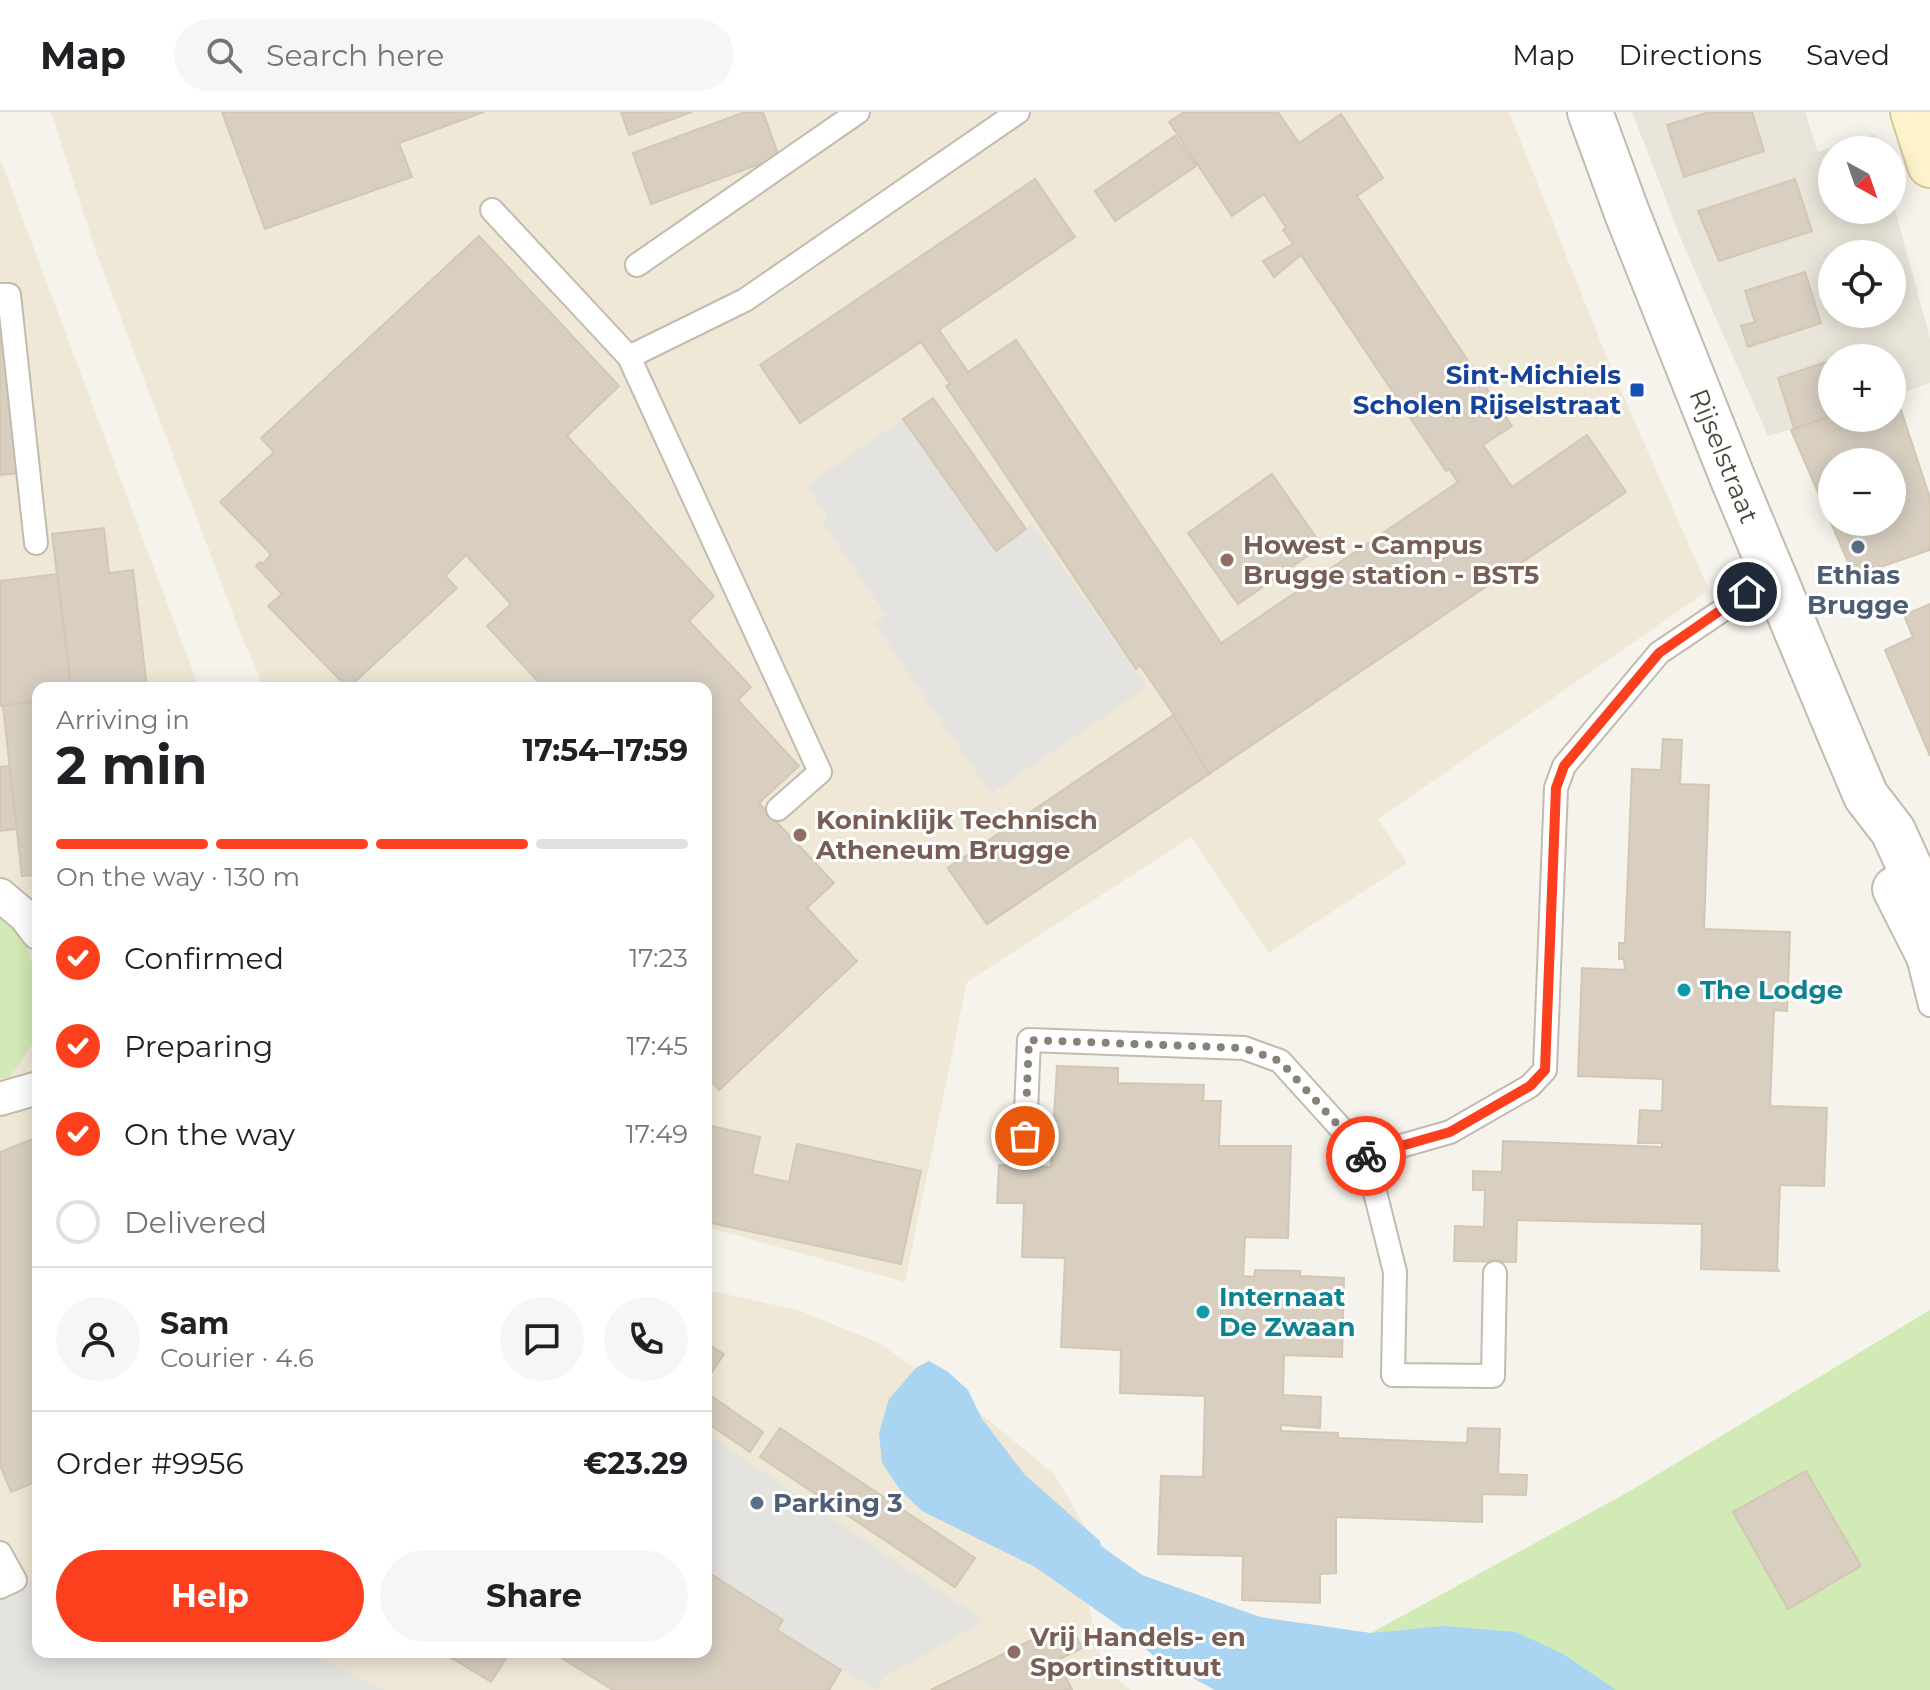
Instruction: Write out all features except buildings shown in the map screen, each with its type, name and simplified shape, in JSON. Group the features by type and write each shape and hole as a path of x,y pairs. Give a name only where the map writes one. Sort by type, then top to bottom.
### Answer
{"main road":[{"path":"1913,112 1930,165"}],"street":[{"name":"Rijselstraat","path":"1590,112 1627,213 1773,576 1866,796 1893,831 1924,932"},
{"path":"0,895 32,925"},
{"path":"0,1099 32,1090"}],"lane":[{"path":"637,265 858,112"},
{"path":"629,357 745,300 1018,112"},
{"path":"492,210 629,357 820,772 778,809"},
{"path":"0,295 9,295 36,543"},
{"path":"1366,1156 1450,1132 1530,1086 1545,1070 1556,788 1564,766 1659,653 1773,576"},
{"name":"Rijselstraat","path":"1924,932 1930,1005"},
{"path":"1025,1136 1029,1040 1244,1048 1280,1061 1366,1156 1395,1272 1393,1375 1493,1376 1495,1273"},
{"path":"0,1553 7,1583"}],"shaded area":[{"path":"51,112 1509,112 1611,368 1709,590 1378,819 1407,863 1269,953 1191,837 967,982 905,1282 712,1229 712,682 261,682 96,252"},
{"path":"1632,112 1805,112 1818,152 1818,224 1899,224 1903,240 1818,240 1818,328 1906,328 1906,250 1930,338 1930,383 1906,391 1906,344 1818,344 1818,420 1768,436 1683,244"},
{"path":"0,158 197,682 32,682 32,1658 712,1658 712,1291 798,1310 879,1343 986,1418 1054,1474 1090,1535 1086,1594 1104,1670 1131,1690 0,1690"},
{"path":"903,419 995,551 1032,524 1147,687 991,794 875,624 886,615 823,523 828,518 806,486"},
{"name":"Parking 3","path":"712,1438 985,1621 886,1676 876,1690 777,1630 783,1620 712,1575"},
{"path":"32,1579 32,1658 318,1658 385,1690 0,1690 0,1600"}],"green space":[{"path":"0,912 27,944 32,966 32,1045 9,1078 0,1078"},
{"path":"1930,1310 1930,1690 1616,1690 1565,1655 1371,1633 1630,1491"}],"water":[{"path":"929,1361 947,1371 968,1390 982,1419 1025,1475 1100,1541 1101,1546 1142,1575 1260,1617 1371,1633 1444,1626 1516,1632 1565,1655 1616,1690 1215,1690 1157,1659 1125,1630 1035,1567 922,1511 901,1491 882,1463 879,1433 889,1399 917,1367"}],"way so far":[{"path":"1025,1136 1029,1040 1244,1048 1280,1061 1366,1156"}],"place":[{"name":"Sint-Michiels Scholen Rijselstraat","path":"1637,390"},
{"name":"Ethias Brugge","path":"1858,547"},
{"name":"Howest - Campus Brugge station - BST5","path":"1227,560"},
{"name":"Koninklijk Technisch Atheneum Brugge","path":"800,835"},
{"name":"The Lodge","path":"1684,990"},
{"name":"Internaat De Zwaan","path":"1203,1312"},
{"name":"Parking 3","path":"757,1503"},
{"name":"Vrij Handels- en Sportinstituut","path":"1014,1652"}],"route":[{"path":"1366,1156 1450,1132 1530,1086 1545,1070 1556,788 1564,766 1659,653 1747,592"}]}
